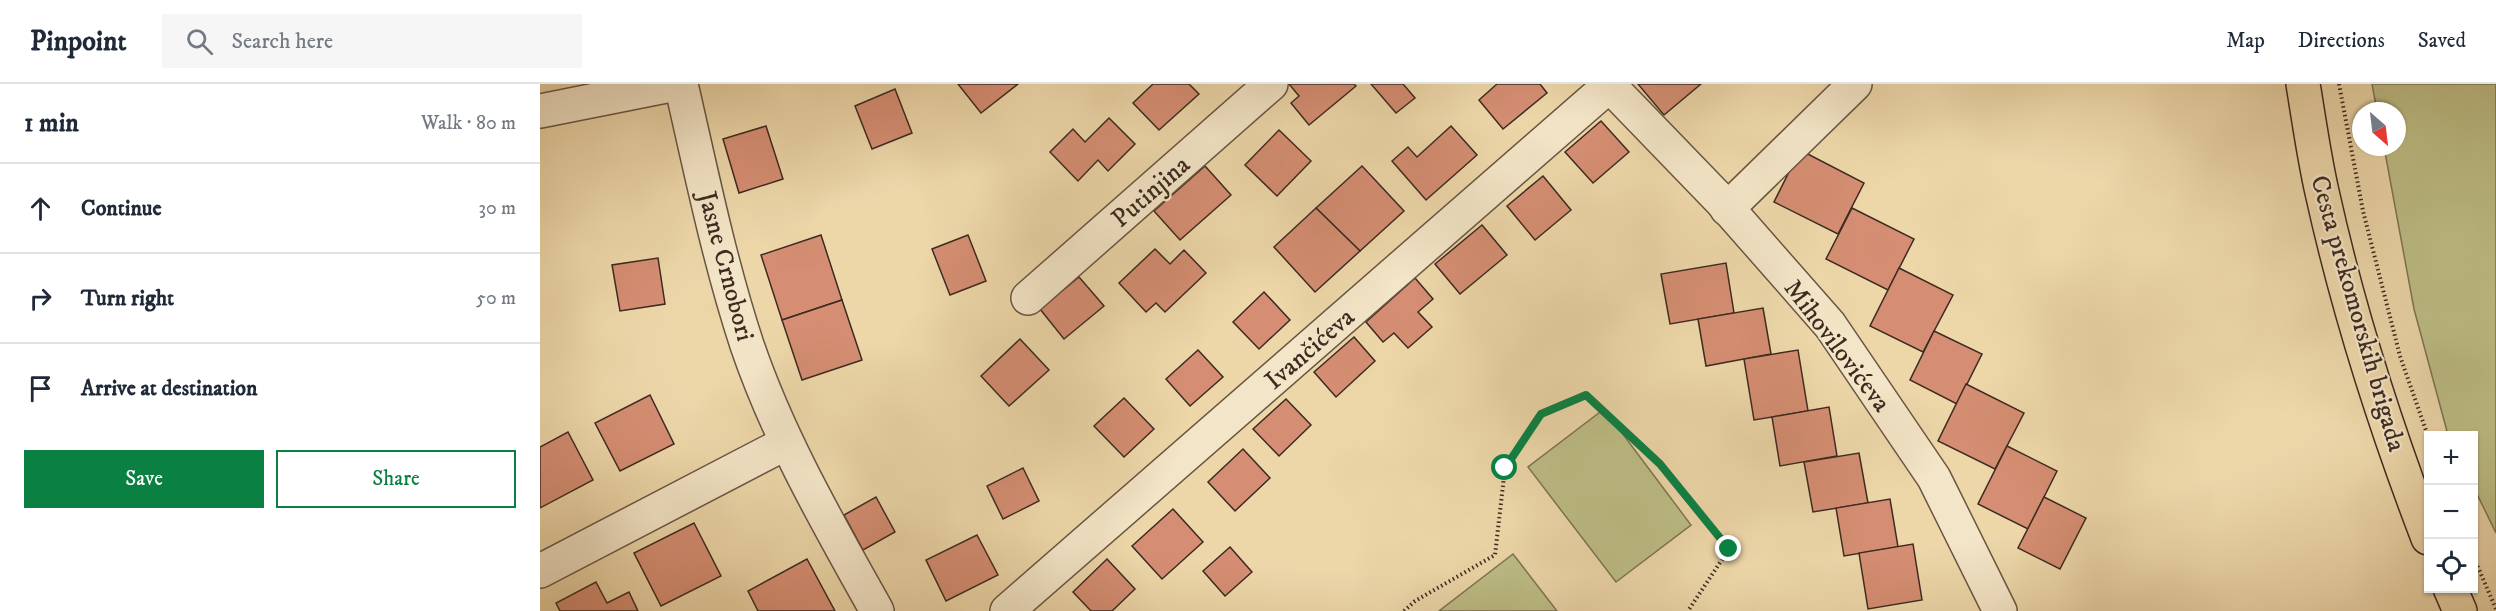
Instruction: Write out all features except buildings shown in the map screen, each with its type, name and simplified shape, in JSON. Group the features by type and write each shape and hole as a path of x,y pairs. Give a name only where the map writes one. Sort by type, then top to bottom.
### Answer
{"main road":[{"name":"Cesta prekomorskih brigada","path":"2303,84 2322,191 2349,299 2369,369 2424,527"},
{"path":"2452,593 2460,611"}],"street":[{"path":"540,111 676,84"},
{"name":"Jasne Crnobori","path":"681,84 725,268 748,346 786,443 877,611"},
{"name":"Putinjina","path":"1028,298 1271,84"},
{"path":"1728,209 1855,84"},
{"name":"Mihovilovićeva","path":"1609,85 1728,209 1830,325 1934,478 1972,550 2000,611"},
{"name":"Ivančićeva","path":"1007,611 1609,85"},
{"path":"540,571 786,443"}],"path":[{"path":"2339,84 2363,211 2377,267 2400,356 2426,431"},
{"path":"1404,611 1415,601 1495,555 1505,468 1541,414 1586,395 1660,464 1729,549 1688,611"},
{"path":"2478,567 2496,609"}],"green space":[{"path":"2372,84 2496,84 2496,533 2478,496 2478,431 2447,431 2414,309 2386,156 2406,156 2406,102 2375,102"},
{"path":"1604,409 1691,525 1616,582 1528,467"},
{"path":"1513,554 1557,611 1439,611"}],"route":[{"path":"1505,468 1541,414 1586,395 1660,464 1729,549"}]}
